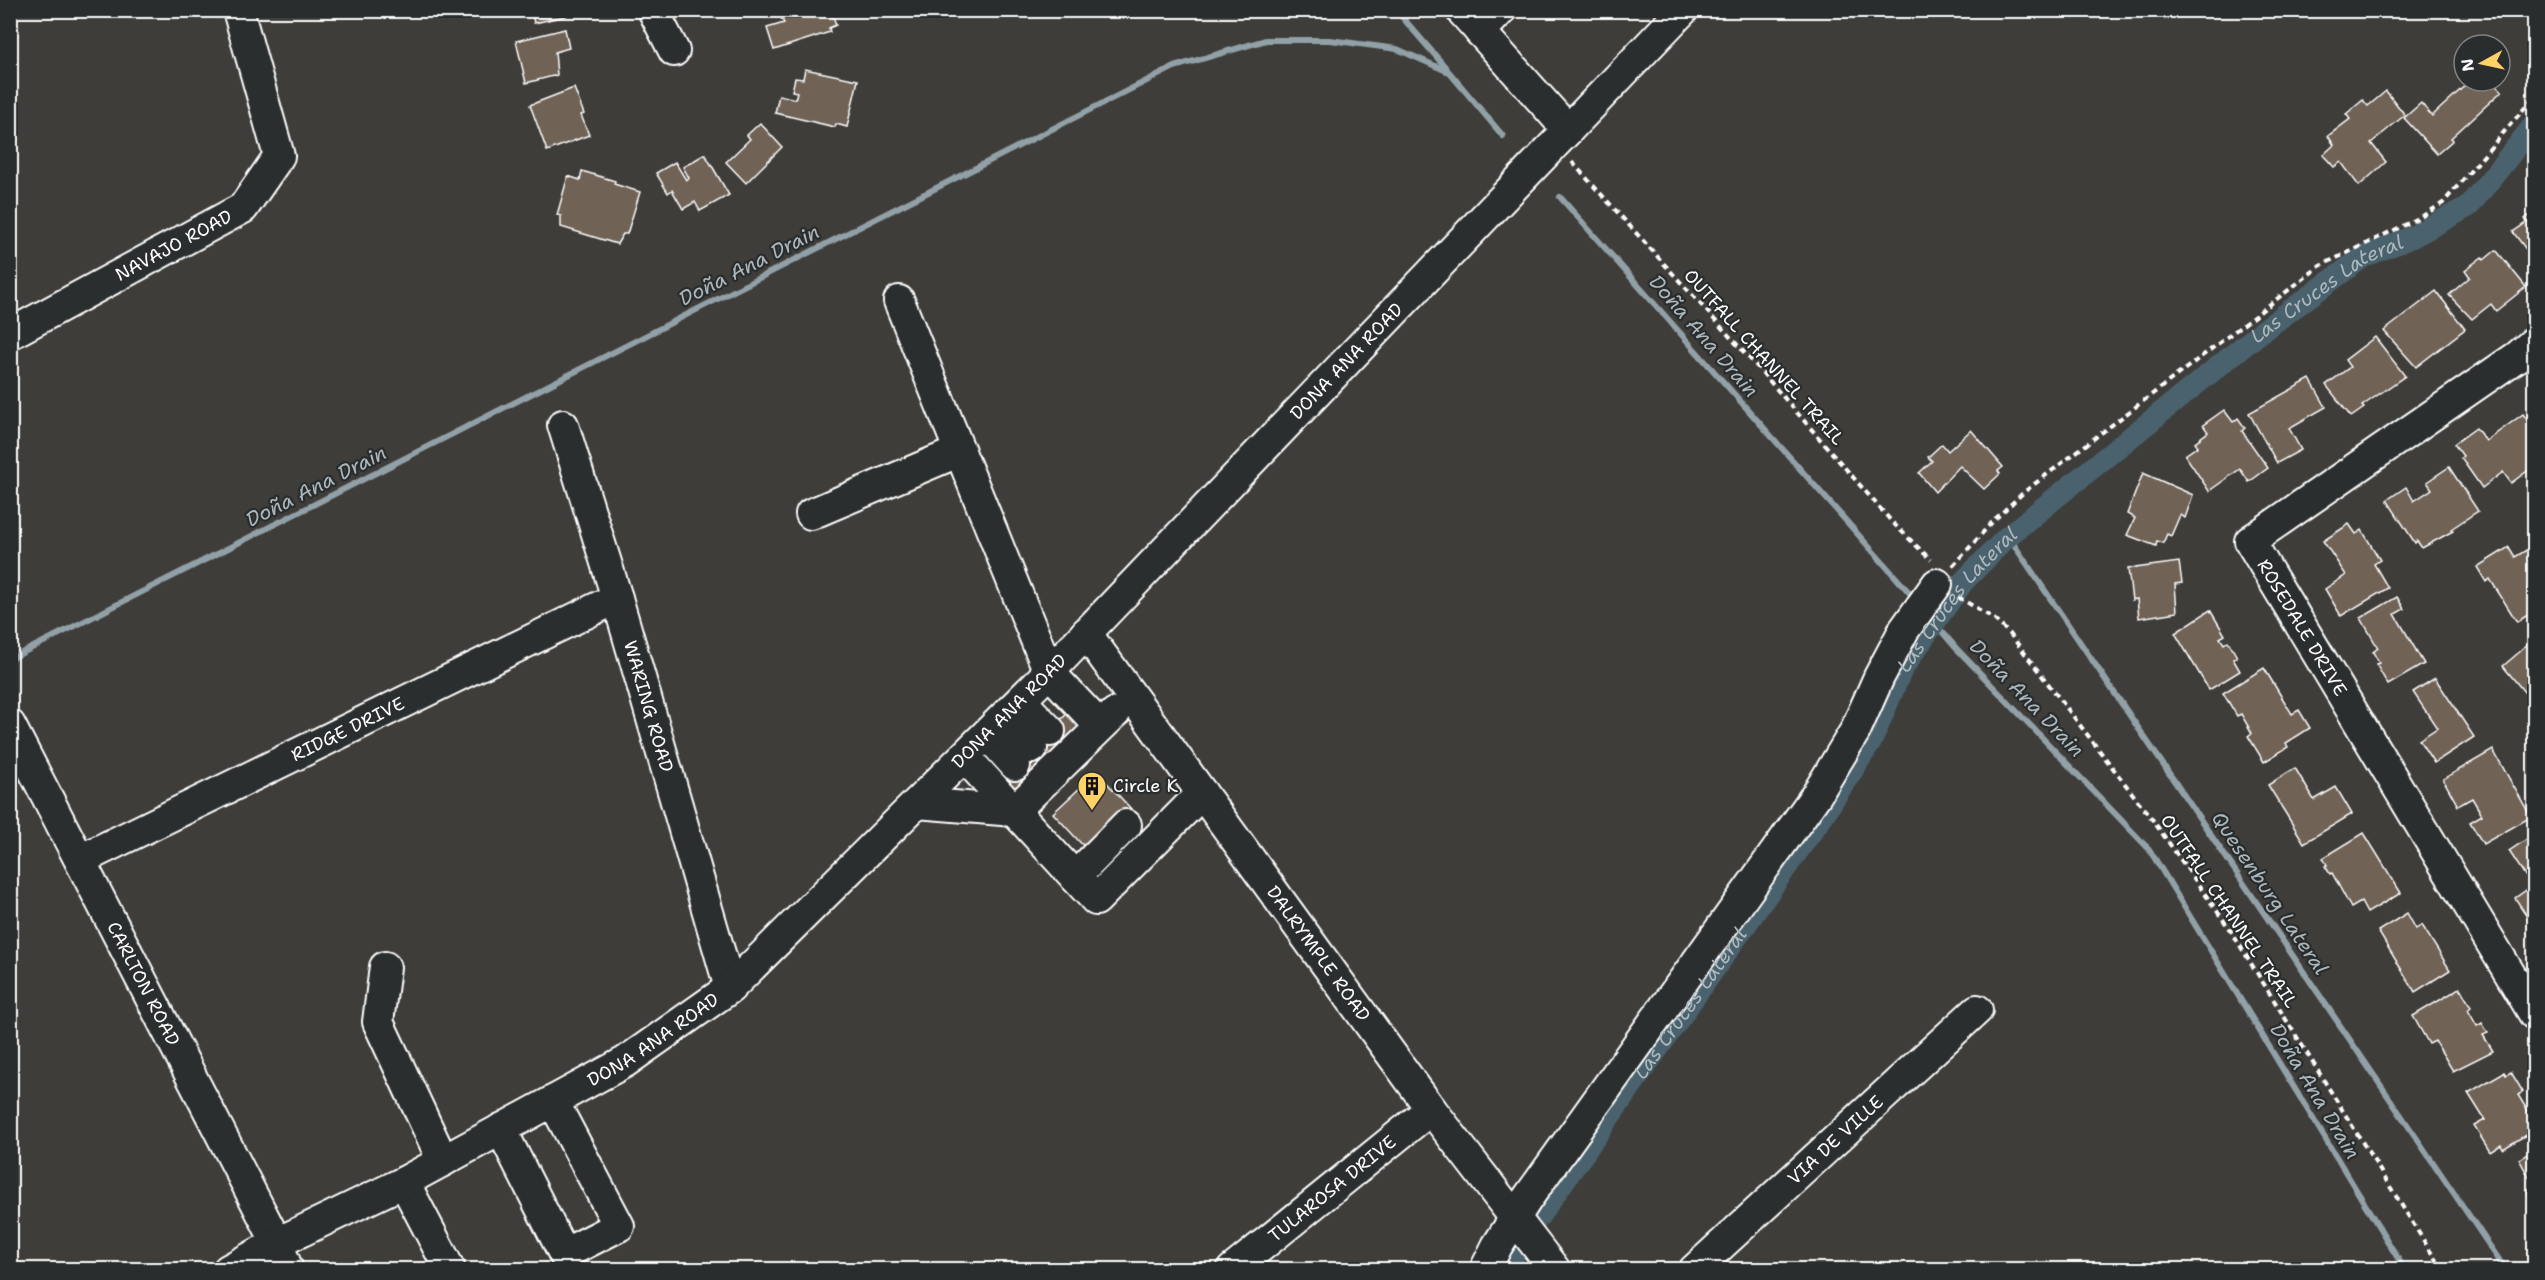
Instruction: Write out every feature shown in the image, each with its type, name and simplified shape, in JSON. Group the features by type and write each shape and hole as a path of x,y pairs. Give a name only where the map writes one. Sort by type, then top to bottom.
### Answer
{"street":[{"name":"NAVAJO ROAD","path":"10,334 243,208 279,156 238,10"},
{"path":"652,10 674,51"},
{"path":"1501,10 1471,21 1562,137"},
{"name":"DONA ANA ROAD","path":"228,1269 282,1256 404,1182 625,1062 730,988 1050,672 1683,10"},
{"path":"900,301 1050,672 1100,726"},
{"name":"ROSEDALE DRIVE","path":"2535,342 2250,541 2535,1014"},
{"name":"WARING ROAD","path":"563,425 617,598 730,988"},
{"path":"811,514 960,451"},
{"path":"1485,1269 1515,1217 1816,794 1855,730 1904,630 1946,586"},
{"name":"RIDGE DRIVE","path":"80,860 617,598"},
{"name":"DALRYMPLE ROAD","path":"1086,633 1431,1109 1555,1269"},
{"path":"1014,811 1044,760 1100,726 1133,698"},
{"path":"1004,717 1044,760"},
{"path":"1004,717 1044,760"},
{"name":"CARLTON ROAD","path":"10,725 282,1256"},
{"path":"964,757 1096,900 1202,793"},
{"path":"917,803 1014,811"},
{"path":"1075,877 1126,825"},
{"path":"385,968 378,1022 443,1161"},
{"name":"VIA DE VILLE","path":"1694,1269 1977,1010"},
{"path":"501,1129 564,1254 619,1226 553,1101"},
{"name":"TULAROSA DRIVE","path":"1232,1269 1431,1109"},
{"path":"404,1182 450,1269"}],"path":[{"path":"1946,586 1994,520 2024,492 2320,266 2421,217 2443,203 2535,97"},
{"name":"OUTFALL CHANNEL TRAIL","path":"1562,137 1892,522 1928,556 1946,586 1993,618 2010,634 2181,857 2229,928 2442,1269"}],"building":[{"path":"531,10 564,10 566,16 534,23"},
{"path":"776,10 831,10 836,25 829,28 830,32 774,50 767,28 784,23"},
{"path":"565,29 569,48 555,52 557,75 526,83 516,41"},
{"path":"805,69 858,80 847,127 836,124 835,127 775,113 779,95 795,99 797,92 792,91 795,78 803,79"},
{"path":"574,88 589,135 547,151 530,105"},
{"path":"2386,91 2405,115 2371,143 2386,162 2359,186 2341,162 2334,167 2323,155 2334,145 2328,136 2350,119 2346,114 2363,100 2368,106"},
{"path":"2457,93 2500,93 2437,154 2404,118 2421,103 2432,116"},
{"path":"760,123 782,147 746,183 726,162 750,139 747,135"},
{"path":"705,154 729,195 700,211 695,202 683,209 672,190 668,193 656,173 675,162 686,180 689,178 683,167"},
{"path":"582,171 615,181 614,184 640,192 627,234 623,234 617,244 561,227 561,216 557,215 568,176 580,180"},
{"path":"2534,212 2534,260 2513,232 2527,222 2525,219"},
{"path":"2496,250 2526,287 2496,311 2491,304 2472,319 2449,295 2470,277 2465,270 2482,257 2484,260"},
{"path":"2436,291 2465,329 2416,367 2384,331"},
{"path":"2375,337 2405,376 2362,406 2364,408 2351,417 2326,385 2350,367 2345,360"},
{"path":"2310,379 2326,407 2289,428 2301,450 2277,463 2249,413"},
{"path":"2224,410 2233,422 2238,418 2245,428 2242,431 2268,468 2249,482 2240,469 2209,491 2185,455 2198,446 2195,442 2208,432 2203,425"},
{"path":"2523,414 2534,430 2534,466 2511,483 2503,472 2482,488 2454,444 2476,428 2486,441"},
{"path":"1971,430 2003,467 1998,471 2000,474 1984,489 1960,466 1935,492 1919,473 1932,461 1928,457 1942,444 1948,451"},
{"path":"2449,467 2478,511 2451,529 2453,531 2422,548 2417,541 2415,543 2387,500 2406,487 2414,501 2432,489 2427,482"},
{"path":"2143,473 2193,495 2185,518 2180,515 2171,536 2167,534 2163,543 2157,541 2156,546 2127,535 2135,518 2127,514"},
{"path":"2349,524 2356,534 2362,530 2380,560 2374,564 2388,588 2341,616 2325,589 2346,575 2323,541"},
{"path":"2533,546 2534,585 2527,589 2534,601 2534,611 2517,622 2490,579 2486,582 2477,567 2509,547 2515,557"},
{"path":"2179,562 2182,583 2175,584 2177,612 2139,618 2137,599 2132,600 2128,569"},
{"path":"2397,597 2404,609 2395,614 2424,664 2388,685 2376,664 2379,663 2373,652 2378,648 2361,618"},
{"path":"2210,610 2225,635 2220,638 2224,644 2228,641 2237,657 2233,659 2240,671 2209,690 2175,633"},
{"path":"2530,643 2534,648 2534,704 2503,666"},
{"path":"2264,668 2292,714 2299,710 2310,728 2286,743 2288,747 2264,762 2248,736 2252,733 2241,714 2237,716 2223,693"},
{"path":"2435,678 2474,737 2434,763 2419,740 2437,728 2413,692"},
{"path":"1074,707 1087,720 1016,789 1003,776"},
{"path":"2493,750 2531,817 2483,844 2470,822 2482,815 2472,798 2458,806 2443,779"},
{"path":"2295,768 2314,800 2336,787 2352,814 2304,843 2268,785"},
{"name":"Circle K","path":"1097,772 1132,810 1088,851 1053,813"},
{"path":"2364,833 2401,893 2367,913 2361,902 2351,908 2332,873 2330,874 2325,866 2327,865 2323,858"},
{"path":"2533,835 2534,920 2531,922 2515,898 2532,886 2509,851"},
{"path":"2407,913 2416,929 2422,925 2450,970 2415,992 2378,931"},
{"path":"2460,988 2471,1007 2468,1010 2477,1026 2482,1023 2488,1033 2483,1035 2493,1051 2453,1071 2435,1041 2429,1044 2413,1016"},
{"path":"2504,1072 2506,1075 2511,1072 2523,1092 2518,1095 2534,1121 2534,1130 2503,1149 2501,1145 2490,1152 2474,1126 2485,1120 2468,1093"},
{"path":"2534,1150 2534,1186 2519,1159"},
{"path":"2534,1186 2534,1205 2527,1190"}],"waterway":[{"path":"1396,10 1447,69"},
{"name":"Doña Ana Drain","path":"10,659 1174,67 1266,40 1330,40 1397,49 1449,72 1503,136"},
{"name":"Las Cruces Lateral","path":"1535,1222 1822,817 1871,742 1902,669 1963,582 2008,536 2261,332 2363,257 2412,237 2469,206 2534,125"},
{"name":"Doña Ana Drain","path":"1560,197 1915,599"},
{"name":"Quesenburg Lateral","path":"2008,536 2506,1270"},
{"name":"Doña Ana Drain","path":"1927,614 1956,648 2149,849 2405,1270"},
{"name":"Las Cruces Lateral","path":"1506,1270 1520,1243"}],"place":[{"name":"Circle K","path":"1092,812"}]}
